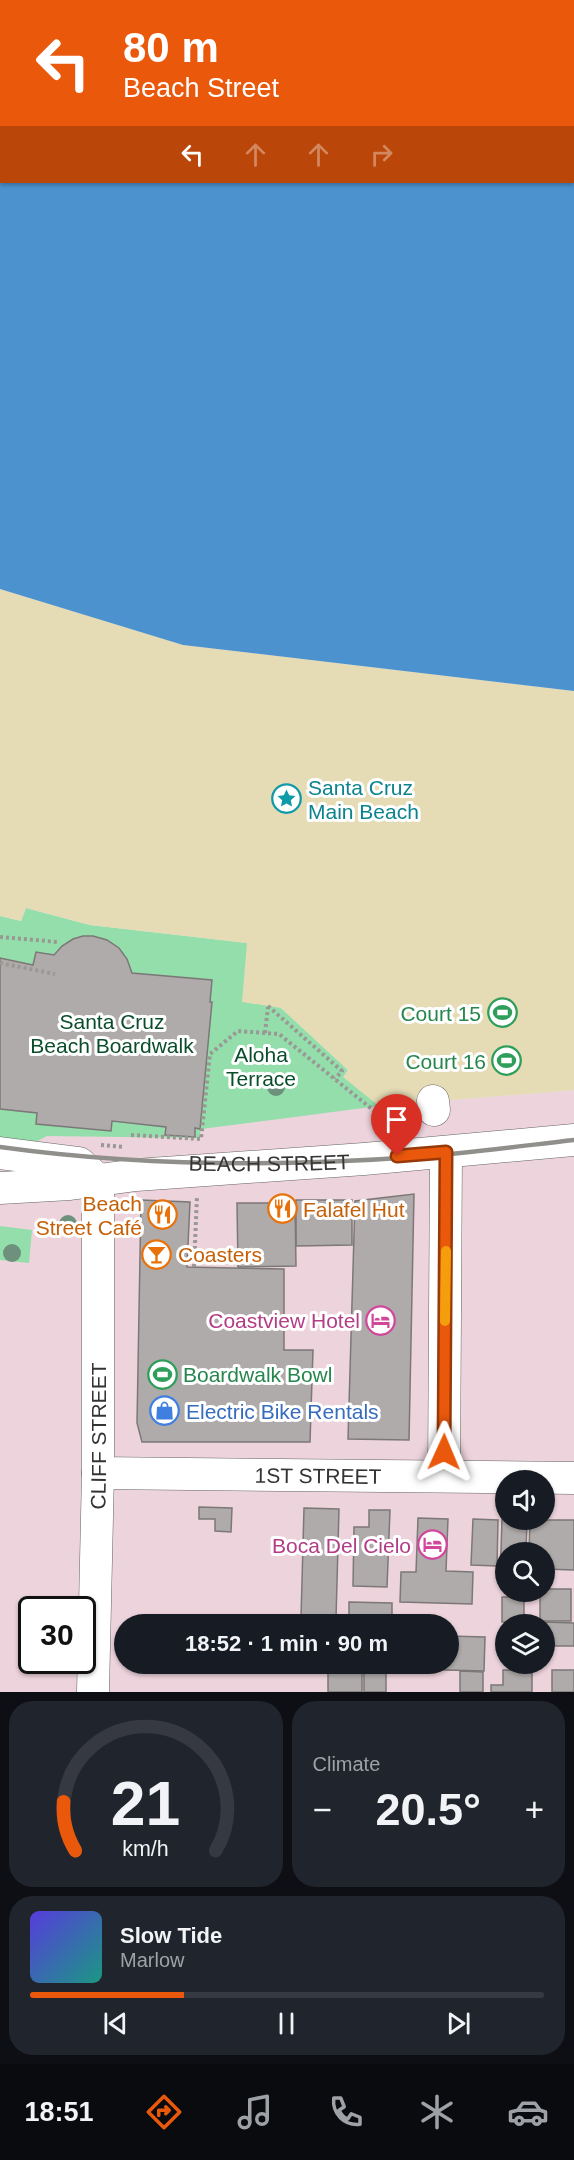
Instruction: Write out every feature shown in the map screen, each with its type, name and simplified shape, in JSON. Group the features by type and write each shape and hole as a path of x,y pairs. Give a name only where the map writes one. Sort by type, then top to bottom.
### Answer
{"street":[{"name":"BEACH STREET","path":"0,1188 574,1140"},
{"path":"444,1475 446,1152"},
{"path":"0,1153 79,1163 98,1180"},
{"name":"CLIFF STREET","path":"93,1692 98,1473 98,1180"},
{"name":"1ST STREET","path":"98,1473 574,1478"}],"path":[{"path":"0,937 58,942"},
{"path":"0,963 55,974"},
{"path":"265,1033 268,1006 342,1071 335,1079"},
{"path":"131,1135 201,1139 210,1054 238,1031 279,1034 378,1114"},
{"path":"194,1267 197,1192"}],"shaded area":[{"path":"0,916 379,1106 574,1090 574,1692 0,1692"}],"green space":[{"name":"Santa Cruz Beach Boardwalk","path":"26,908 90,925 247,943 281,1008 348,1070 344,1077 379,1106 201,1129 199,1138 47,1136 28,1146 0,1142 0,916 21,921"},
{"path":"0,1226 32,1230 29,1263 0,1260"}],"sand":[{"name":"Santa Cruz Main Beach","path":"0,589 183,645 574,691 574,1090 379,1106 343,1077 348,1070 281,1008 242,1002 247,943 90,925 26,908 21,921 0,916"}],"water":[{"path":"0,183 574,183 574,691 183,645 0,589"}],"building":[{"path":"83,936 107,940 119,948 127,959 132,973 212,980 200,1129 195,1128 195,1137 165,1135 166,1127 112,1121 111,1131 36,1124 37,1113 0,1109 0,958 33,965 36,952 54,955 62,946"},
{"name":"Coastview Hotel","path":"414,1194 409,1440 348,1439 355,1201"},
{"path":"141,1200 190,1202 187,1267 284,1269 284,1350 313,1350 310,1442 142,1442 137,1423"},
{"path":"296,1200 352,1200 352,1245 296,1246"},
{"path":"237,1203 295,1203 296,1266 238,1267"},
{"path":"199,1507 232,1508 231,1532 215,1531 215,1519 199,1519"},
{"path":"304,1508 339,1509 336,1614 301,1614"},
{"path":"369,1510 390,1510 387,1587 353,1586 354,1527 369,1527"},
{"name":"Boca Del Cielo","path":"418,1518 448,1519 446,1571 473,1572 472,1604 400,1602 401,1572 416,1572"},
{"path":"473,1519 495,1520 495,1530 498,1530 498,1542 495,1542 495,1566 471,1565"},
{"path":"555,1520 574,1520 574,1570 555,1569 555,1542 529,1542 530,1530 555,1530"},
{"path":"502,1530 527,1530 526,1542 501,1542"},
{"path":"555,1589 571,1589 571,1621 555,1621 555,1614 540,1614 540,1602 555,1602"},
{"path":"349,1602 392,1603 392,1614 349,1614"},
{"path":"502,1602 524,1602 524,1614 502,1614"},
{"path":"555,1622 574,1623 574,1646 555,1646"},
{"path":"459,1636 485,1637 484,1671 459,1670"},
{"path":"555,1670 574,1670 574,1692 552,1692 552,1674 555,1674"},
{"path":"460,1671 483,1672 483,1692 460,1692"},
{"path":"328,1674 362,1674 362,1692 328,1692"},
{"path":"364,1674 386,1674 386,1692 364,1692"},
{"path":"503,1674 532,1674 532,1692 491,1692 491,1685 503,1685"}],"railway":[{"path":"0,1147 103,1158 259,1163 415,1157 574,1140"}],"slow traffic":[{"path":"445,1321 446,1251"}],"place":[{"name":"Santa Cruz Main Beach","path":"287,799"},
{"name":"Court 15","path":"502,1013"},
{"name":"Court 16","path":"507,1061"},
{"name":"Falafel Hut","path":"282,1209"},
{"name":"Beach Street Café","path":"163,1215"},
{"name":"Coasters","path":"157,1254"},
{"name":"Coastview Hotel","path":"381,1320"},
{"name":"Boardwalk Bowl","path":"162,1374"},
{"name":"Electric Bike Rentals","path":"165,1411"},
{"name":"Boca Del Cielo","path":"432,1545"}],"route":[{"path":"397,1156 446,1152 444,1452"}],"park label":[{"name":"Aloha Terrace","path":"261,1066"}]}
